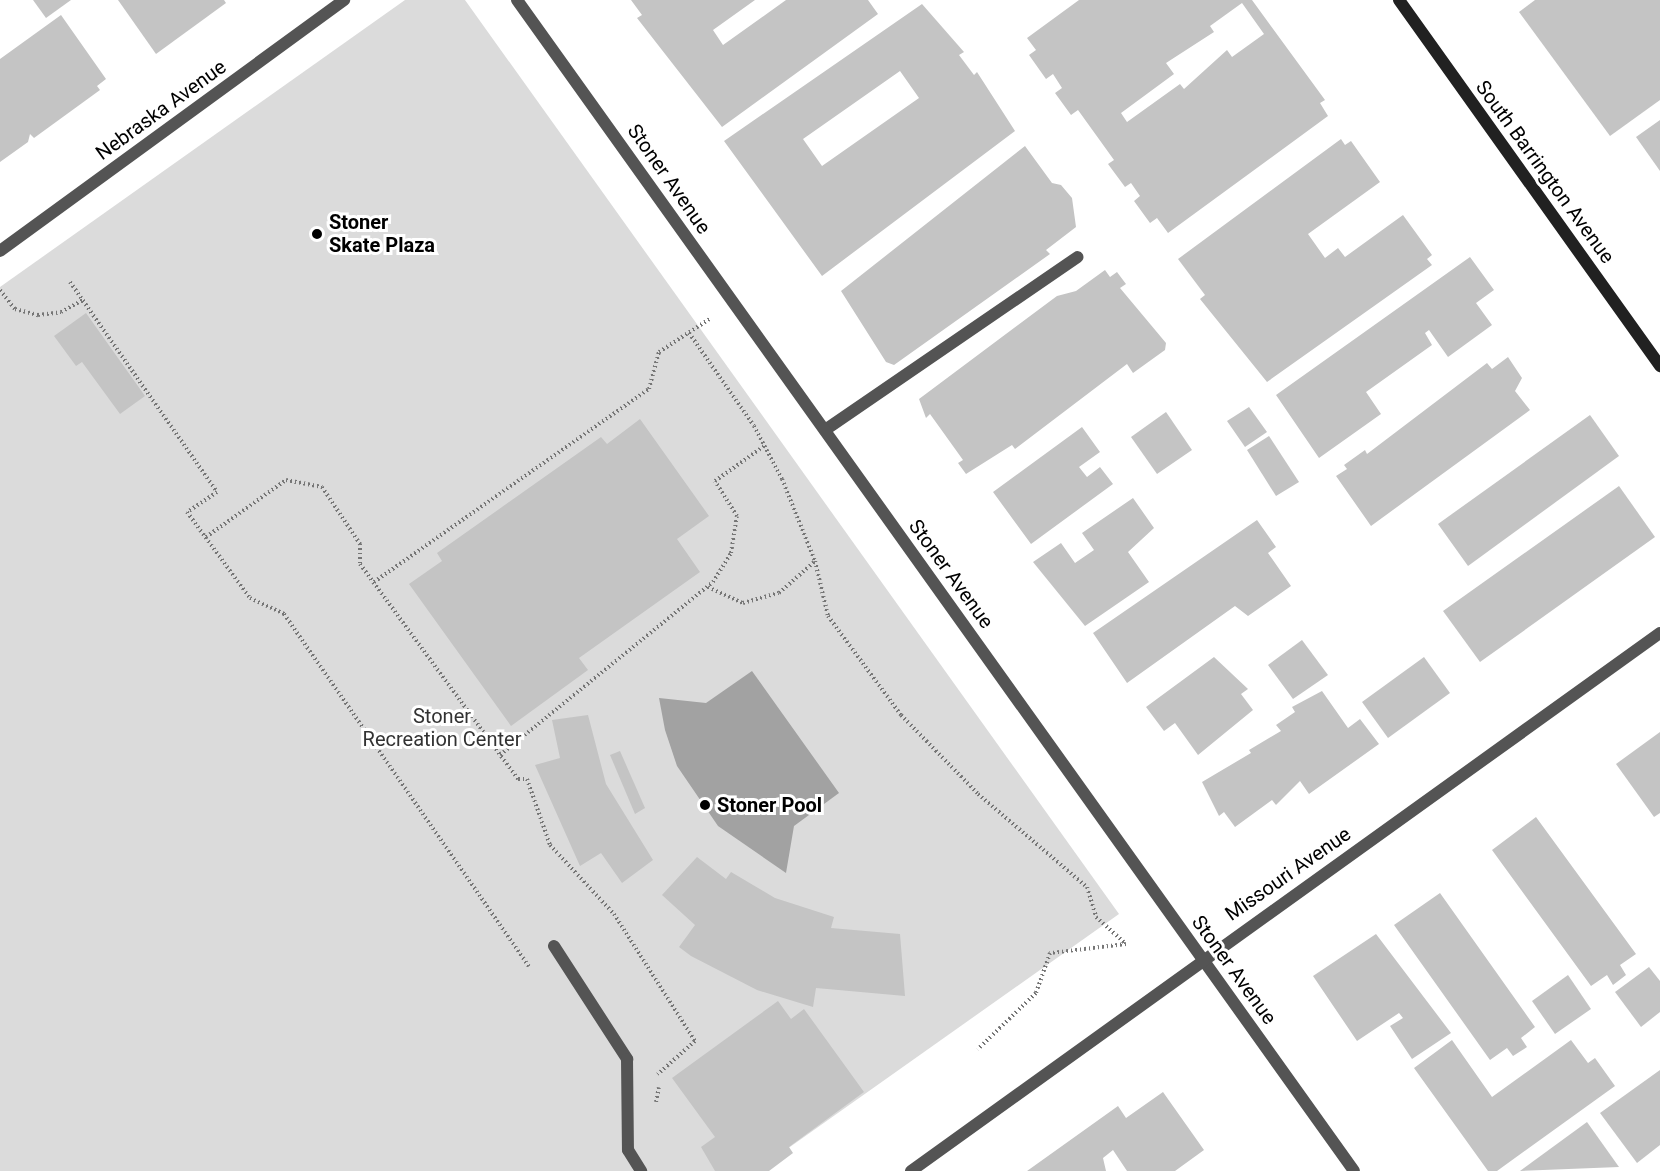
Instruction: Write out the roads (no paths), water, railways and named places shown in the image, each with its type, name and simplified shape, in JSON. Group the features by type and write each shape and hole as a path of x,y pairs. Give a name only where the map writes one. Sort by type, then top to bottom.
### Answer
{"street":[{"name":"Nebraska Avenue","path":"0,251 344,0"},
{"name":"Stoner Avenue","path":"517,0 1354,1171"},
{"name":"South Barrington Avenue","path":"1399,0 1660,366"},
{"path":"825,430 1077,257"},
{"name":"Missouri Avenue","path":"911,1171 1202,959 1660,633"},
{"path":"554,946 627,1059 628,1150 642,1171"}],"place":[{"name":"Stoner Skate Plaza","path":"317,234"},
{"name":"Stoner Pool","path":"705,805"}],"park label":[{"name":"Stoner Recreation Center","path":"442,728"}]}
